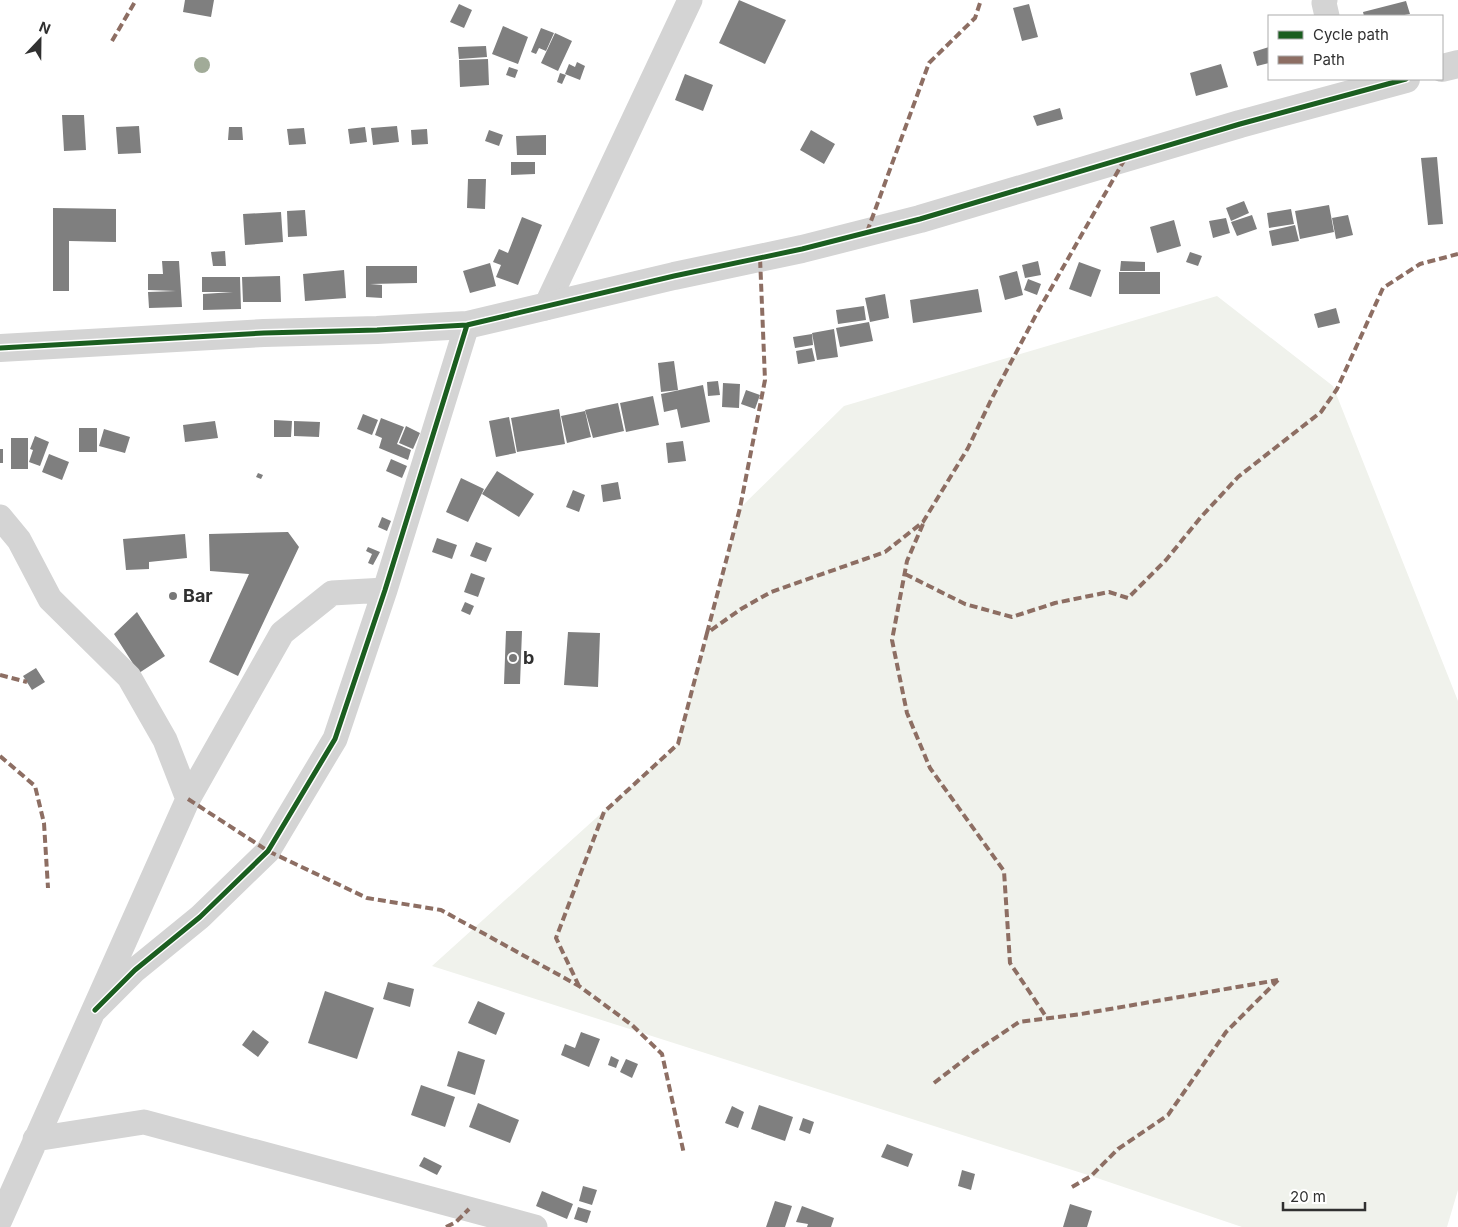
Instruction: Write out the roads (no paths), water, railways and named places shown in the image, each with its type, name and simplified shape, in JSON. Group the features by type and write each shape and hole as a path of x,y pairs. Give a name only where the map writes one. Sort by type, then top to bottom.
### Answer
{"street":[{"path":"545,308 690,0"},
{"path":"1325,0 1327,15"},
{"path":"1443,68 1458,64"},
{"path":"0,348 264,333 467,326 674,276 802,249 920,219 1240,124 1342,87 1398,80"},
{"path":"95,1010 134,970 200,917 268,851 335,739 386,590 467,326"},
{"path":"0,516 19,540 50,599 128,676 165,740 188,799"},
{"path":"0,1220 188,799 282,633 332,593 386,590"},
{"path":"35,1139 144,1122 535,1227"}],"place":[{"name":"Bar","path":"173,596"},
{"name":"b","path":"513,658"}]}
